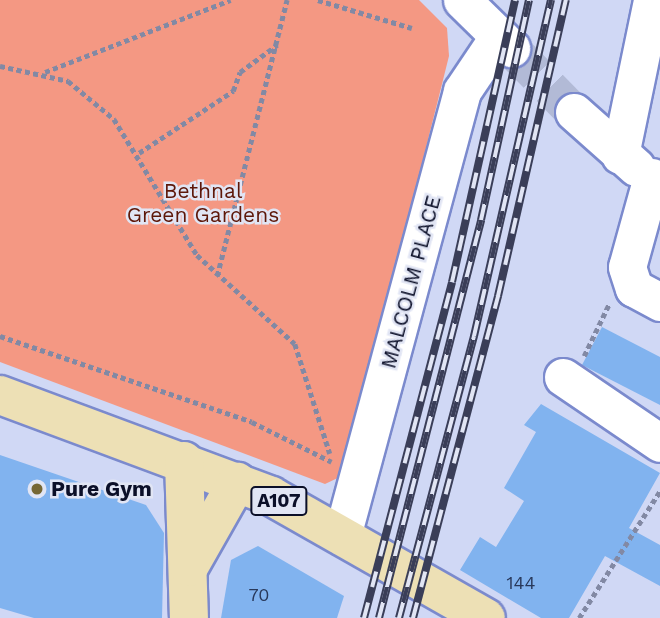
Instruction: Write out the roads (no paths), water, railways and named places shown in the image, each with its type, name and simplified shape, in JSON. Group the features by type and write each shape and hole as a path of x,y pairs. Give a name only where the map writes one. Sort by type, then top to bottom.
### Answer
{"main road":[{"name":"A107","path":"0,395 237,482 342,536 486,618"},
{"path":"184,461 181,516 189,567 189,618"},
{"path":"189,567 237,482"}],"street":[{"path":"461,0 498,28"},
{"path":"620,155 655,48 652,0"},
{"name":"MALCOLM PLACE","path":"342,536 462,91 498,28"},
{"path":"574,112 620,155 656,180 627,267 634,288 660,302"},
{"path":"567,379 660,443"}],"tunnel":[{"path":"511,48 574,112"}],"railway":[{"path":"364,618 452,282 515,0"},
{"path":"379,618 481,220 529,0"},
{"path":"399,618 474,336 551,0"},
{"path":"413,618 498,296 566,0"}],"place":[{"name":"Pure Gym","path":"37,489"}],"park label":[{"name":"Bethnal Green Gardens","path":"203,203"}]}
